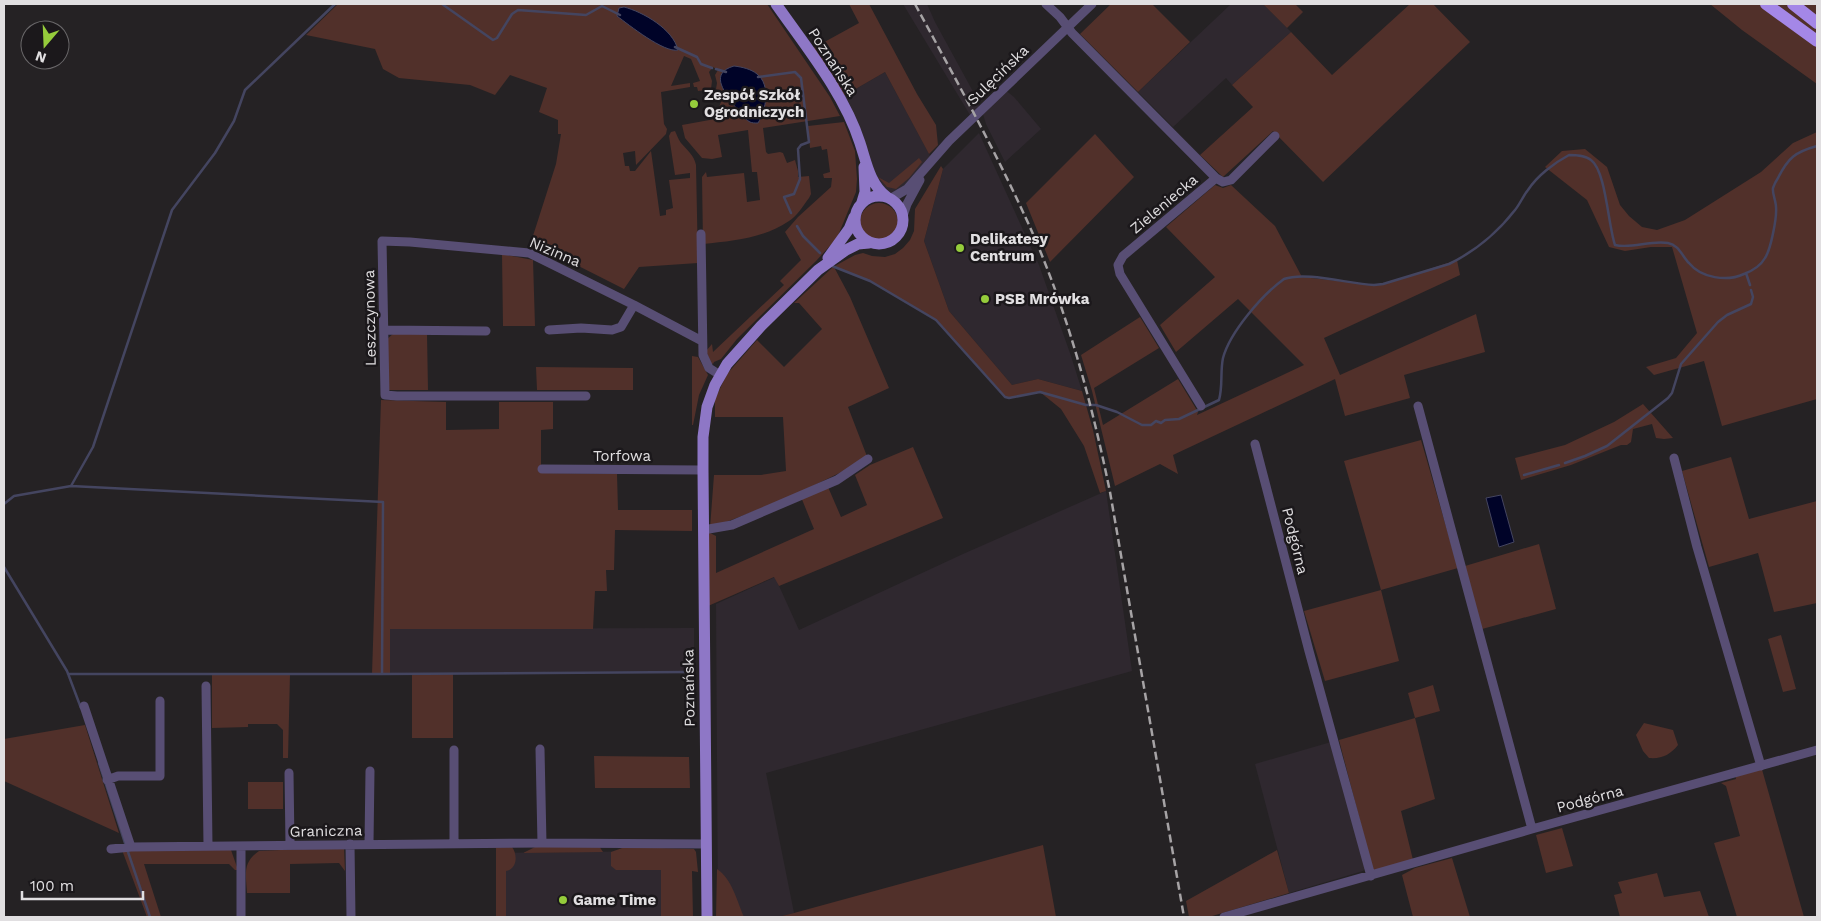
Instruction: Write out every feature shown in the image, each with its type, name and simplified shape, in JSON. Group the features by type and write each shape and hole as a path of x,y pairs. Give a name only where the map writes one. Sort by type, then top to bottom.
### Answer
{"highway":[{"path":"1766,4 1817,41"},
{"path":"1793,4 1817,22"}],"main road":[{"name":"Poznańska","path":"776,4 842,101 853,122 867,165 877,188 888,198"},
{"name":"Poznańska","path":"859,140 865,181 865,192 862,202"},
{"path":"874,196 888,198 896,203 903,216 902,229 893,241 882,245 869,243 864,240 857,230 855,224 856,213 862,202 874,196"},
{"name":"Poznańska","path":"706,917 702,470 705,416 711,395 720,375 733,356 818,270 841,241 856,213"},
{"name":"Poznańska","path":"818,270 846,250 858,244 869,243"}],"street":[{"name":"Zieleniecka","path":"1046,4 1216,178 1123,256 1118,265 1120,274 1201,406"},
{"name":"Sulęcińska","path":"888,198 907,189 949,141 1092,4"},
{"path":"1216,178 1223,182 1231,180 1275,136"},
{"name":"Sulęcińska","path":"903,216 912,193 926,169"},
{"path":"701,234 702,355 706,364 720,375"},
{"name":"Nizinna","path":"382,241 529,253 702,341"},
{"name":"Leszczynowa","path":"382,241 386,395 586,396"},
{"path":"549,330 581,328 612,330 620,327 634,305"},
{"path":"384,330 486,331"},
{"path":"1418,406 1532,829"},
{"name":"Podgórna","path":"1255,444 1372,876"},
{"path":"1674,458 1697,547 1761,766"},
{"path":"703,530 732,526 837,480 868,459"},
{"name":"Torfowa","path":"542,469 702,470"},
{"path":"206,686 208,846"},
{"path":"107,780 118,776 160,776 160,701"},
{"path":"84,706 107,780 131,847"},
{"path":"540,749 542,843"},
{"path":"454,750 454,844"},
{"name":"Podgórna","path":"1224,917 1817,750"},
{"path":"370,771 370,843"},
{"path":"289,772 290,845"},
{"name":"Graniczna","path":"111,849 131,847 370,843 706,844"},
{"path":"350,844 351,917"},
{"path":"241,846 241,917"}],"shaded area":[{"path":"338,4 767,4 830,97 840,116 763,128 766,152 768,154 783,153 787,163 795,160 798,177 809,176 811,194 809,198 792,219 779,227 759,235 737,240 703,244 702,177 706,172 707,177 744,173 747,202 760,200 757,172 752,172 748,130 718,135 722,157 712,159 702,158 685,138 682,125 715,119 723,96 716,89 715,75 718,70 713,67 709,72 712,81 711,89 698,91 693,83 700,81 691,59 684,56 671,86 690,83 690,87 661,92 664,124 667,129 666,134 636,165 635,151 623,153 625,166 629,166 630,171 635,171 651,151 660,216 666,215 666,210 673,208 669,180 690,178 690,173 675,175 669,136 671,132 675,131 681,143 692,155 696,165 698,263 639,267 624,289 531,242 556,164 561,134 558,134 558,120 539,112 547,88 510,75 495,95 470,85 399,78 383,69 375,49 306,35"},
{"path":"849,4 869,4 917,94 936,125 938,145 929,154 885,72 840,98 808,51 859,23"},
{"path":"903,4 927,4 976,97 979,106 970,115"},
{"path":"1111,4 1152,4 1190,42 1138,92 1080,34"},
{"path":"1231,4 1263,4 1291,32 1232,85 1226,78 1173,127 1138,92"},
{"path":"1263,4 1295,4 1303,12 1287,28"},
{"path":"1410,4 1433,4 1470,42 1323,182 1273,131 1223,177 1200,155 1253,107 1232,85 1291,32 1332,75"},
{"path":"1710,4 1817,4 1817,84 1742,30"},
{"path":"885,72 933,161 907,189 887,197 840,98"},
{"path":"1004,89 1014,97 1041,129 1005,162 986,124 982,111"},
{"path":"844,122 855,151 857,179 856,192 837,238 737,339 721,359 713,364 711,363 706,351 712,344 713,352 784,285 780,281 801,260 785,232 798,217 831,187 832,178 824,178 823,174 830,172 827,149 822,150 821,146 810,148 808,126"},
{"path":"1817,132 1817,399 1722,426 1704,361 1654,375 1646,367 1676,358 1697,333 1672,247 1651,247 1625,251 1609,247 1587,200 1545,167 1562,151 1585,149 1607,167 1620,205 1629,216 1642,227 1657,230 1685,220 1761,172 1793,143"},
{"path":"979,133 1039,265 1082,391 1038,379 1012,385 949,311 924,241 943,169"},
{"path":"1095,134 1134,177 1050,262 1026,203"},
{"path":"919,158 922,162 909,178 896,189 887,187 878,177 889,183"},
{"path":"941,166 943,169 924,241 949,311 1012,385 1038,379 1082,391 1093,430 1106,491 1100,493 1084,446 1061,409 1040,392 1009,398 1005,397 936,320 870,281 834,267 850,297 889,388 848,407 868,459 784,500 710,528 714,475 761,475 786,471 783,417 715,417 715,399 727,374 757,340 784,367 822,329 799,303 794,303 833,267 855,255 863,253 885,257 895,254 903,248 910,240 914,231 915,209"},
{"path":"1215,185 1223,188 1231,185 1275,226 1302,277 1374,285 1383,284 1457,260 1460,275 1324,338 1340,375 1476,314 1485,352 1404,375 1410,398 1345,416 1335,379 1173,455 1178,474 1160,464 1115,486 1092,391 1081,355 1140,317 1159,348 1094,388 1103,425 1178,379 1198,412 1197,415 1304,365 1238,299 1176,352 1160,325 1215,277 1166,227"},
{"path":"879,203 892,209 898,222 892,235 879,241 866,235 860,222 866,209"},
{"path":"502,254 533,260 535,326 503,326"},
{"path":"393,334 427,334 428,390 388,390 387,339"},
{"path":"692,356 698,357 708,375 699,395 693,425 692,425"},
{"path":"536,367 633,368 633,390 537,390"},
{"path":"381,400 446,402 446,430 499,429 499,402 553,402 553,429 541,430 541,473 617,474 618,510 692,510 692,531 615,530 614,570 606,570 607,591 595,591 593,629 390,629 390,673 372,674"},
{"path":"1643,404 1673,438 1656,438 1652,424 1633,429 1631,442 1627,445 1621,445 1571,465 1521,480 1515,458 1565,445 1614,422"},
{"path":"1421,440 1458,568 1381,590 1344,461"},
{"path":"913,447 943,518 779,586 774,577 708,606 708,532 716,536 716,573 814,529 801,497 828,487 841,517 867,505 855,475 870,465"},
{"path":"1731,457 1749,519 1817,501 1817,603 1774,612 1758,553 1709,567 1682,471"},
{"path":"1106,491 1132,671 766,773 794,913 778,917 718,917 716,604 775,577 799,630 963,554"},
{"path":"1539,544 1556,609 1482,629 1465,566"},
{"path":"1381,590 1399,661 1325,681 1304,611"},
{"path":"694,628 694,671 390,673 390,629"},
{"path":"1781,635 1796,689 1783,692 1768,639"},
{"path":"412,673 453,673 453,738 412,738"},
{"path":"212,674 290,674 288,758 283,758 283,730 277,724 248,724 248,727 212,728"},
{"path":"1433,685 1440,711 1415,718 1408,693"},
{"path":"1415,718 1435,799 1401,811 1413,860 1373,871 1339,740"},
{"path":"1644,723 1673,730 1678,745 1665,756 1649,758 1643,751 1636,735"},
{"path":"85,725 119,833 4,781 4,739"},
{"path":"1331,742 1366,867 1363,871 1289,893 1255,764"},
{"path":"594,756 689,757 690,788 595,788"},
{"path":"1761,766 1804,917 1737,917 1714,843 1740,836 1726,786 1721,783 1736,779 1735,773"},
{"path":"248,782 283,782 283,809 248,809"},
{"path":"1562,828 1573,866 1546,873 1536,835"},
{"path":"1043,845 1056,917 778,917 794,913"},
{"path":"537,846 599,846 603,852 523,853"},
{"path":"344,847 345,871 339,863 290,864 290,893 247,893 247,865 259,851"},
{"path":"512,847 516,858 512,868 506,871 506,917 496,917 496,848 460,848"},
{"path":"625,847 694,849 698,872 692,871 693,917 661,917 661,870 616,870 611,866 611,852"},
{"path":"122,850 231,850 238,870 235,870 229,864 144,864 161,917 147,917"},
{"path":"1277,850 1289,893 1209,917 1189,917 1186,901"},
{"path":"668,851 693,917 496,917 496,853"},
{"path":"1452,858 1470,917 1413,917 1402,875 1415,868"},
{"path":"717,869 727,878 744,917 716,917"},
{"path":"1657,873 1664,897 1700,891 1709,917 1620,917 1614,895 1622,893 1618,882"}],"water":[{"path":"624,7 648,17 664,28 675,42 678,50 672,50 656,43 617,16 619,8"},
{"path":"734,66 755,72 764,84 766,91 765,105 758,123 750,122 743,116 723,88 720,77 722,73"},
{"path":"1501,495 1514,542 1499,547 1486,498"}],"waterway":[{"path":"71,486 93,447 172,210 215,153 234,121 245,90 335,4"},
{"path":"442,4 493,40 497,38 512,14 518,10 586,15 602,6 620,15"},
{"path":"675,47 697,57 701,64 712,68"},
{"path":"716,69 726,72"},
{"path":"758,77 795,72 801,78 809,142 801,145 798,149 800,179 794,194 784,197 791,213"},
{"path":"832,266 870,281 936,320 1005,397 1009,398 1040,392 1086,405 1096,405 1117,412 1142,425 1151,425 1156,421 1161,423 1165,420 1179,419 1219,400 1223,358 1232,337 1257,304 1284,279 1304,276 1374,285 1449,264 1467,254 1493,234 1515,210 1536,180 1569,155 1586,157 1596,166 1603,186 1615,245 1668,243 1678,248 1694,268 1707,275 1730,278 1747,273 1761,263 1769,248 1776,218 1773,188 1785,165 1798,153 1817,146"},
{"path":"797,226 803,236 820,253"},
{"path":"1746,273 1750,285"},
{"path":"1565,463 1607,446 1668,398 1672,393 1681,364 1718,322 1727,315 1751,304 1753,297 1751,290"},
{"path":"1524,475 1559,465"},
{"path":"4,504 14,496 71,486 383,502 382,674 689,672"},
{"path":"4,567 67,671 81,708"},
{"path":"68,674 382,674"},
{"path":"99,763 125,843"},
{"path":"127,849 150,917"}],"railway":[{"path":"915,4 1020,205 1058,297 1078,361 1110,492 1184,917"}],"place":[{"name":"Zespół Szkół Ogrodniczych","path":"694,104"},
{"name":"Delikatesy Centrum","path":"960,248"},
{"name":"PSB Mrówka","path":"985,299"},
{"name":"Game Time","path":"563,900"}]}
